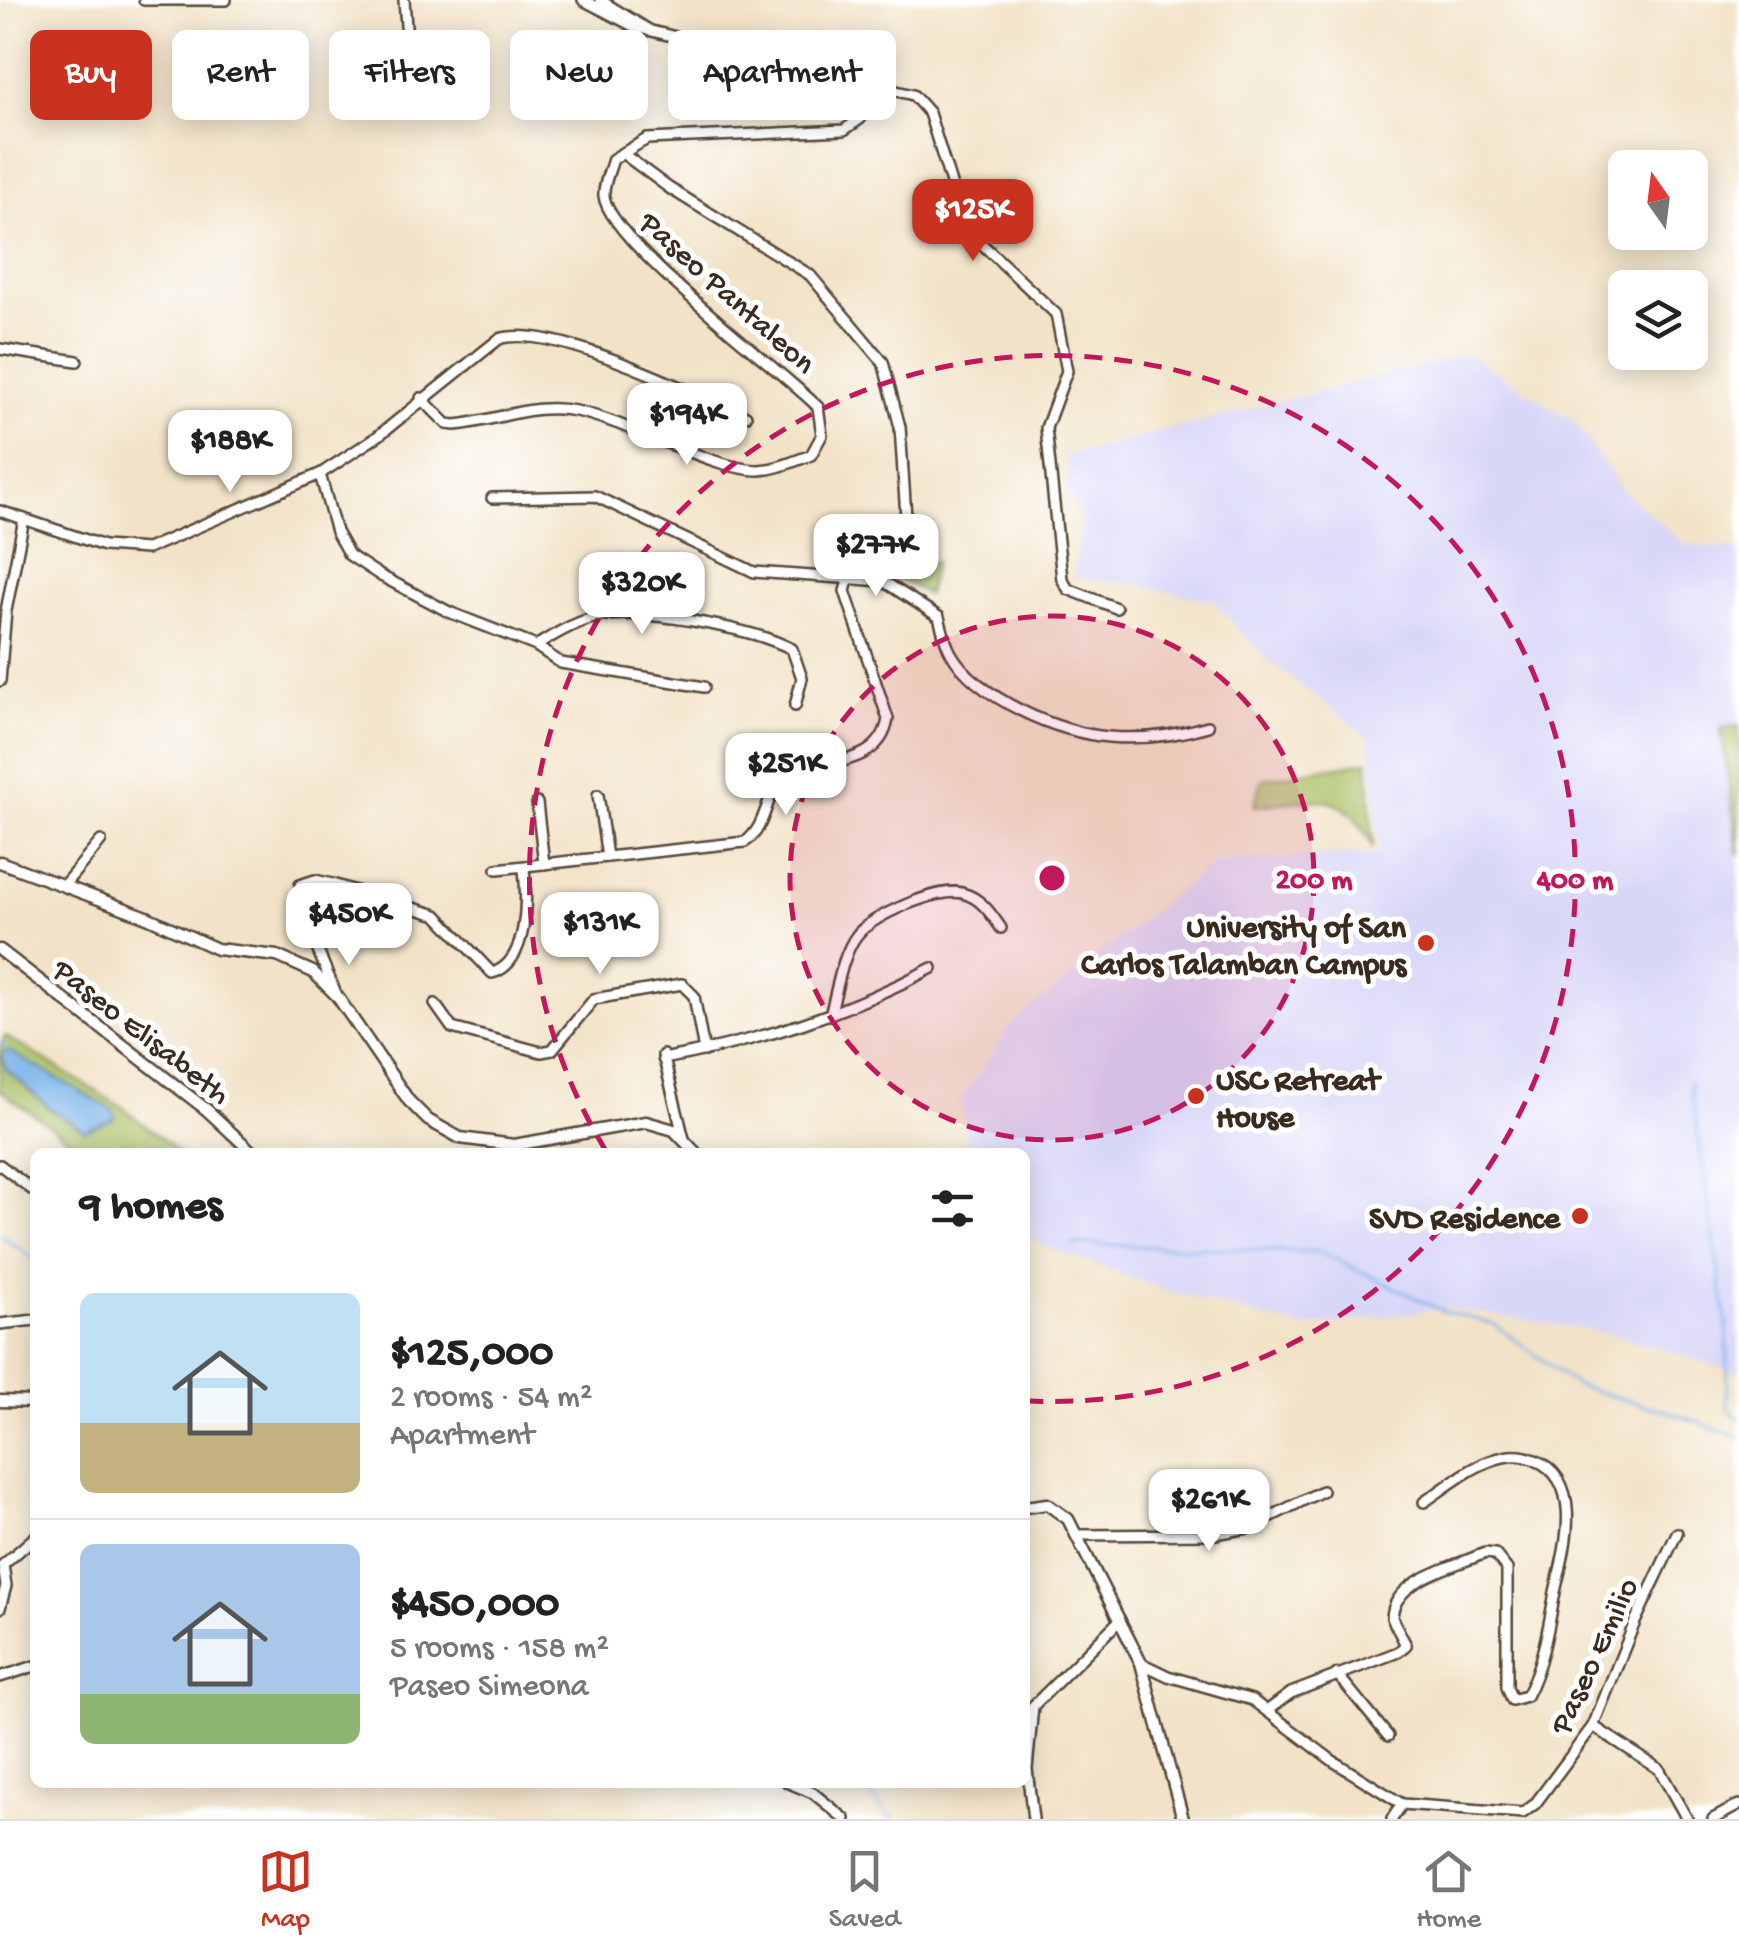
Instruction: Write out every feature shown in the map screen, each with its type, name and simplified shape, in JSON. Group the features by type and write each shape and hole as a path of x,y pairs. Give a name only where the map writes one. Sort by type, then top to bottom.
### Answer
{"street":[{"path":"144,0 226,0"},
{"path":"404,0 407,30"},
{"path":"582,0 603,5 636,24 668,35"},
{"path":"896,92 913,95 929,113 965,228 1056,314 1067,371 1046,428 1062,578 1068,590 1116,608"},
{"path":"859,120 844,130 646,139 622,153 669,188 810,276 883,362 900,427 906,517 884,581"},
{"name":"Paseo Pantaleon","path":"421,398 446,424 455,425 535,407 574,410 632,426 741,468 780,466 811,455 819,446 822,420 818,406 644,254 620,228 604,198 613,159 622,153"},
{"path":"0,511 104,546 148,549 320,474 378,436 499,339 524,334 569,344 746,416"},
{"path":"0,349 77,360"},
{"path":"320,474 336,532 349,555 449,612 536,646 561,663 594,672 704,687"},
{"path":"492,498 595,496 754,572 848,581 856,576 884,581 939,617 950,652 992,698 1106,738 1166,738 1208,726"},
{"path":"0,681 6,611 24,519"},
{"path":"496,869 745,842 757,834 775,785 787,776 839,764 876,746 885,735 888,719 845,591 848,581"},
{"path":"536,646 581,622 608,615 659,618 746,634 792,650 802,678 794,706"},
{"path":"598,795 607,857"},
{"path":"537,802 544,864"},
{"path":"64,884 101,841"},
{"path":"0,862 64,884 217,949 267,954 299,964 337,996 409,1101 428,1120 460,1138 514,1145 646,1122 666,1126 691,1148"},
{"path":"337,996 302,913 300,885 315,880 437,914 492,973 507,964 522,929 528,905 524,868"},
{"path":"830,1015 854,937 871,921 917,901 958,891 983,903 1001,928"},
{"name":"Paseo Elisabeth","path":"0,950 207,1110 248,1148"},
{"path":"684,1140 663,1056 754,1041 871,1001 932,968"},
{"path":"436,1004 452,1028 541,1052 552,1050 594,999 682,984 694,996 704,1051"},
{"path":"0,1165 30,1188"},
{"path":"0,1324 30,1321"},
{"path":"0,1401 30,1402"},
{"path":"1268,1710 1282,1698 1398,1652 1406,1645 1396,1632 1392,1606 1408,1587 1485,1554 1503,1560 1509,1578 1508,1695 1520,1701 1530,1690 1566,1543 1568,1506 1556,1475 1544,1463 1514,1455 1473,1469 1424,1502"},
{"path":"1076,1535 1216,1534 1248,1528 1322,1491"},
{"path":"1030,1505 1057,1508 1076,1535 1120,1620 1148,1688 1183,1819"},
{"name":"Paseo Emilio","path":"1140,1663 1168,1676 1238,1694 1268,1710 1333,1761 1402,1804 1523,1813 1535,1804 1593,1726 1634,1622 1678,1533"},
{"path":"0,1608 6,1586 1,1564 30,1542"},
{"path":"1030,1738 1033,1706 1120,1620"},
{"path":"0,1677 30,1668"},
{"path":"1337,1674 1388,1736"},
{"path":"1148,1688 1168,1676"},
{"path":"1593,1726 1659,1769 1687,1819"},
{"path":"799,1788 831,1805 845,1819"},
{"path":"1029,1788 1032,1819"},
{"path":"1392,1819 1402,1804"},
{"path":"1712,1819 1739,1805"}],"shaded area":[{"name":"University of San Carlos Talamban Campus","path":"1468,354 1575,422 1623,491 1685,544 1739,550 1739,1373 1614,1334 1447,1308 1302,1328 1162,1289 1041,1245 1030,1236 1030,1148 967,1148 961,1100 1011,1025 1214,862 1379,853 1370,738 1266,659 1214,601 1135,584 1073,577 1082,522 1067,490 1066,456"}],"green space":[{"path":"935,561 927,595 897,577 900,568"},
{"path":"1739,726 1739,855 1721,728"},
{"path":"1368,761 1373,848 1351,814 1339,805 1311,800 1254,806 1262,779"},
{"path":"5,1036 122,1107 173,1148 80,1148 0,1090 0,1046"}],"water":[{"path":"7,1050 113,1110 115,1119 85,1131 48,1107 6,1069 2,1056"}],"waterway":[{"path":"0,1042 7,1050"},
{"path":"1690,1082 1727,1325 1728,1408 1739,1419"},
{"path":"0,1235 30,1256"},
{"path":"1072,1244 1321,1252 1445,1312 1494,1324 1577,1386 1739,1437"},
{"path":"864,1788 893,1819"}],"place":[{"name":"University of San Carlos Talamban Campus","path":"1426,943"},
{"name":"USC Retreat House","path":"1196,1096"},
{"name":"SVD Residence","path":"1580,1216"}]}
